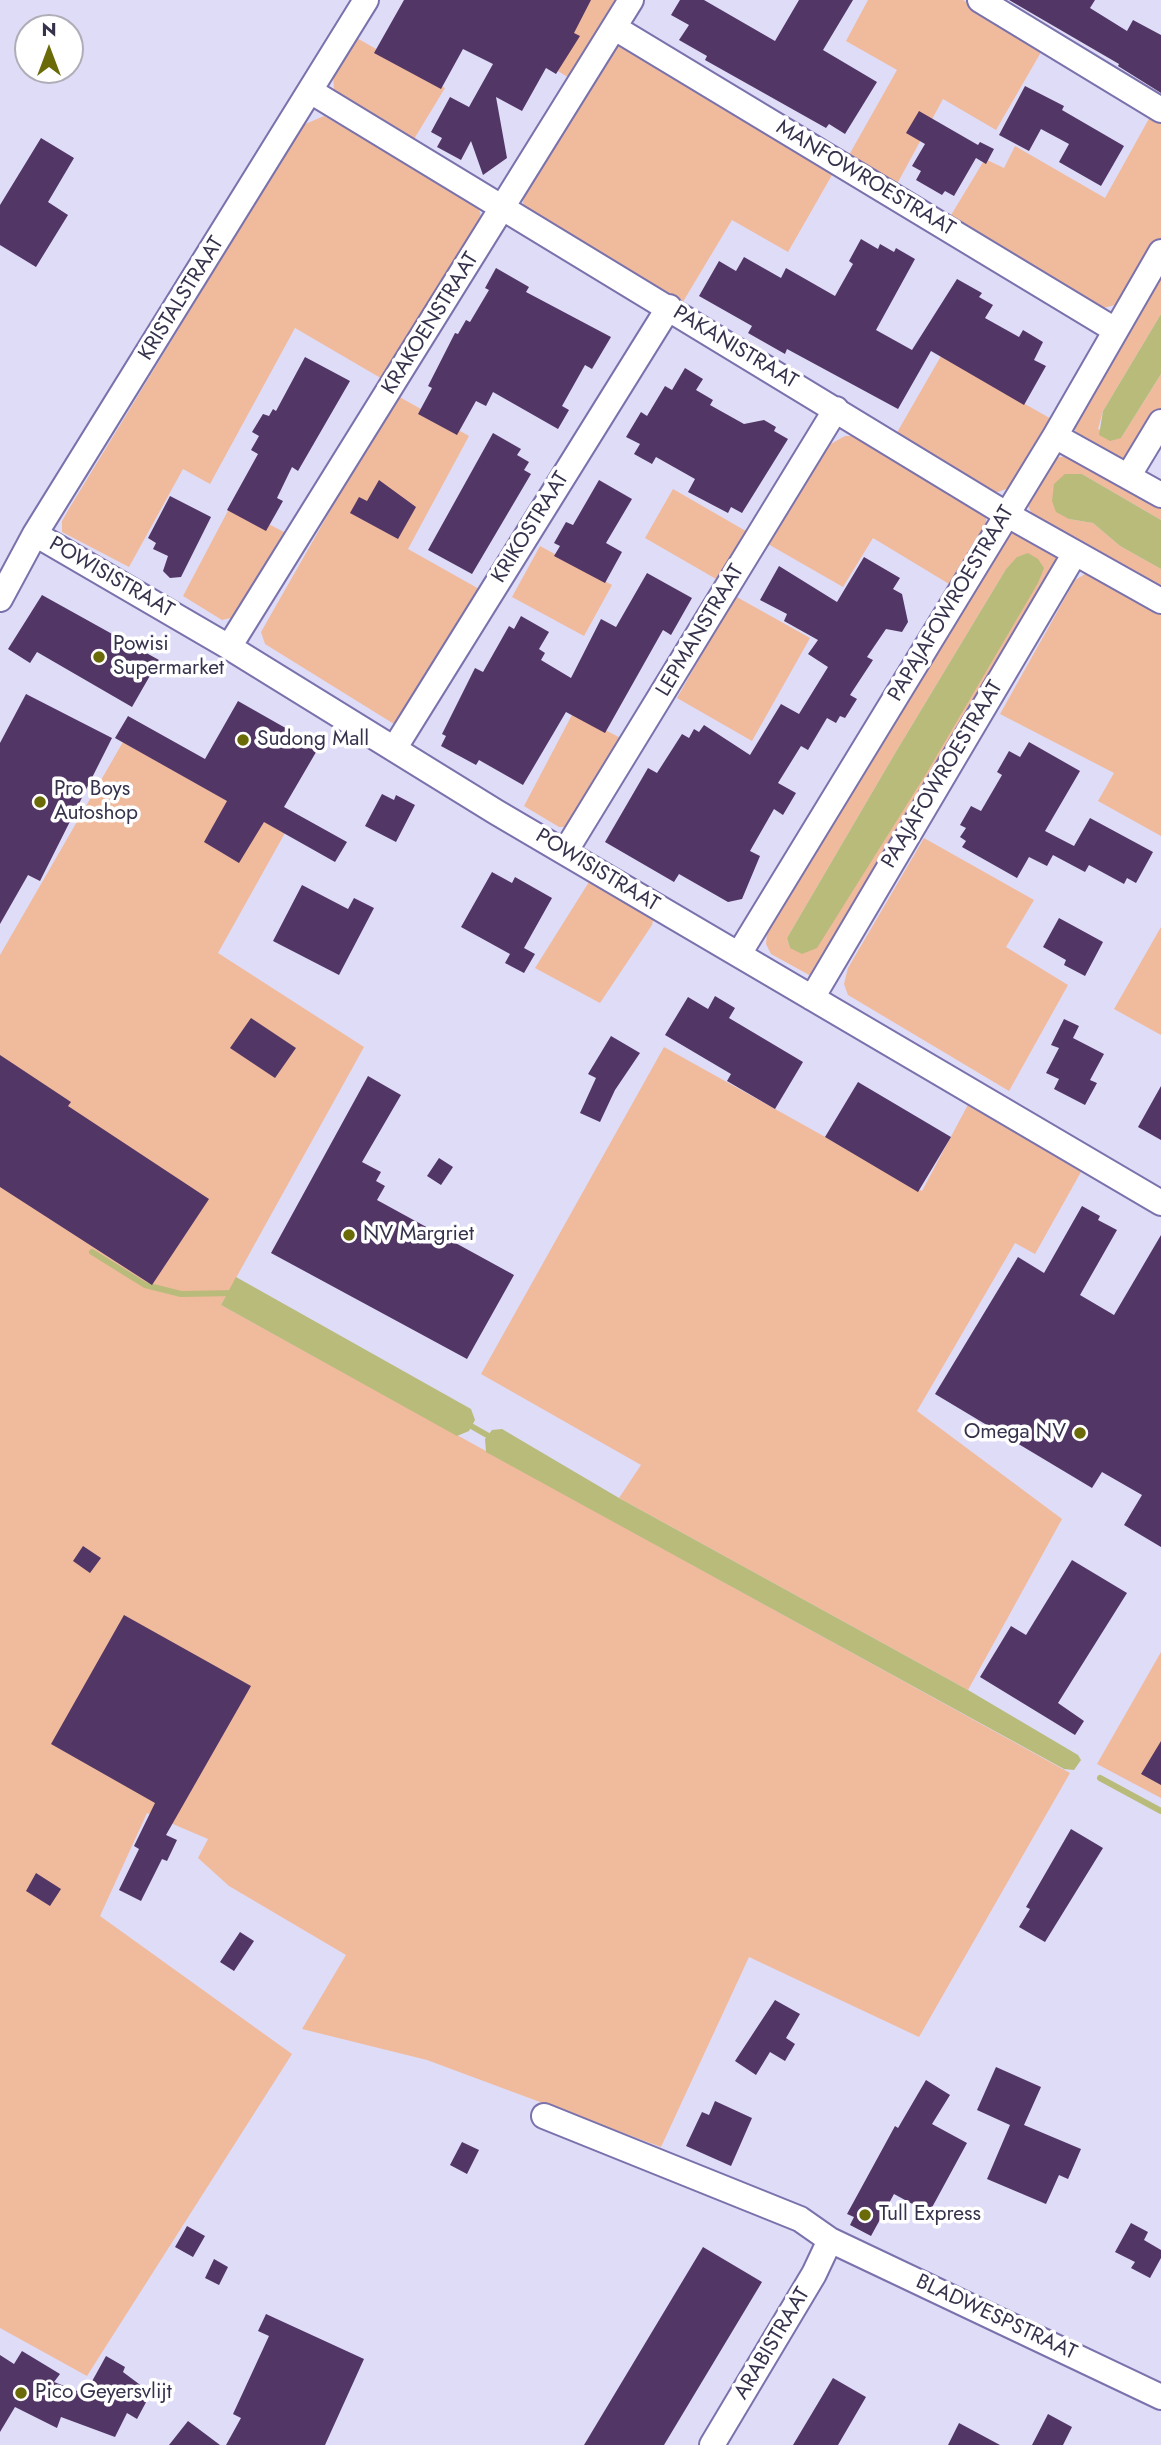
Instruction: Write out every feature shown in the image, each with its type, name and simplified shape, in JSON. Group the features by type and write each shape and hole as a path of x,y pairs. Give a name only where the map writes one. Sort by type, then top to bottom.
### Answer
{"street":[{"name":"KRISTALSTRAAT","path":"0,599 35,534 312,92 366,0"},
{"name":"KRAKOENSTRAAT","path":"229,647 631,0"},
{"path":"980,0 1161,110"},
{"name":"MANFOWROESTRAAT","path":"615,28 1115,330"},
{"name":"PAKANISTRAAT","path":"312,92 502,210 669,307 1006,514 1161,601"},
{"name":"PAPAJAFOWROESTRAAT","path":"739,954 1055,436 1161,252"},
{"name":"KRIKOSTRAAT","path":"394,749 669,307"},
{"name":"LEPMANSTRAAT","path":"565,852 836,409"},
{"path":"1129,475 1161,422"},
{"path":"1055,436 1161,495"},
{"name":"POWISISTRAAT","path":"35,534 229,647 565,852 1161,1203"},
{"name":"PAAJAFOWROESTRAAT","path":"812,998 1075,553"},
{"name":"BLADWESPSTRAAT","path":"544,2116 800,2218 830,2240 1161,2397"},
{"name":"ARABISTRAAT","path":"712,2445 814,2274 830,2240"}],"shaded area":[{"path":"510,0 619,0 571,79 492,31"},
{"path":"868,0 963,0 1044,47 996,130 943,99 897,184 849,155 897,70 846,41"},
{"path":"355,37 445,88 411,144 340,101 334,89 333,74"},
{"path":"622,43 836,168 788,252 732,220 681,305 527,214 523,203 524,193 611,47"},
{"path":"1151,115 1161,121 1161,239 1124,303 1103,308 1090,304 948,220 985,159 1004,168 1015,146 1105,198"},
{"path":"324,116 402,160 479,209 482,221 384,380 295,328 210,484 183,469 129,567 62,532 62,521 70,507 303,125"},
{"path":"1161,275 1161,314 1103,411 1098,429 1121,438 1161,374 1161,412 1128,458 1115,460 1076,434 1074,425"},
{"path":"1161,314 1161,374 1121,438 1110,441 1099,435 1103,411"},
{"path":"941,356 1053,420 1009,488 998,492 985,491 895,436"},
{"path":"396,395 469,436 408,549 488,594 405,725 394,724 265,644 261,632"},
{"path":"845,436 855,436 979,510 986,518 987,528 954,587 873,538 843,587 768,544 827,446"},
{"path":"1066,456 1161,506 1161,520 1082,474 1069,519 1093,523 1120,546 1161,569 1161,593 1032,514 1028,506 1029,493 1055,458"},
{"path":"1065,474 1082,474 1161,520 1161,569 1120,546 1093,523 1069,519 1056,512 1052,501 1054,484"},
{"path":"673,489 751,534 723,583 645,538"},
{"path":"231,505 290,535 235,617 222,620 183,596"},
{"path":"1022,530 1054,552 1058,559 811,976 771,954 766,944 767,933 999,544 1010,534","holes":["1028,554 790,948 787,938 1006,569 1018,557"]},
{"path":"540,546 612,585 584,636 512,597"},
{"path":"1028,553 1038,559 1044,568 1038,583 926,774 817,948 802,954 790,948 787,938 1006,569 1017,557"},
{"path":"1085,574 1096,576 1161,612 1161,836 1098,801 1114,773 1000,714 1075,580"},
{"path":"735,596 810,638 752,741 677,698"},
{"path":"573,713 630,743 571,827 559,827 524,806"},
{"path":"123,742 285,833 218,953 364,1047 221,1305 1070,1773 919,2037 749,1957 661,2147 427,2060 302,2029 346,1955 229,1886 198,1858 208,1839 147,1813 100,1916 292,2054 87,2376 0,2328 0,955"},
{"path":"924,838 1034,900 1006,947 1068,985 1009,1091 848,995 844,984 848,968"},
{"path":"594,874 654,916 652,925 600,1003 535,968"},
{"path":"1161,927 1161,1035 1114,1009"},
{"path":"664,1047 922,1191 971,1099 1086,1163 1035,1254 1015,1243 917,1411 1062,1519 968,1690 619,1498 641,1465 481,1374"},
{"path":"236,1277 471,1409 475,1420 469,1431 457,1436 221,1305"},
{"path":"502,1429 619,1498 968,1690 1078,1755 1081,1760 1074,1770 1064,1769 486,1452 485,1439 492,1430"},
{"path":"1161,1652 1161,1798 1097,1764"}],"building":[{"path":"404,0 591,0 574,33 580,36 556,74 546,68 522,111 496,97 507,158 483,175 471,141 461,160 437,147 442,138 431,132 450,97 469,107 493,64 463,49 441,89 374,53"},
{"path":"680,0 704,0 775,41 799,0 853,0 823,50 877,82 845,134 829,124 826,128 705,60 707,56 679,40 689,25 671,15"},
{"path":"1009,0 1095,0 1090,8 1127,31 1133,20 1161,35 1161,93 1118,66 1119,64"},
{"path":"1025,86 1064,106 1062,110 1124,146 1101,186 1059,162 1069,144 1041,129 1029,151 999,135"},
{"path":"919,111 978,145 980,142 994,149 986,164 976,158 954,196 945,191 942,195 916,180 921,171 912,166 925,144 906,133"},
{"path":"41,138 74,158 48,202 68,215 36,267 0,245 0,205"},
{"path":"861,239 878,249 880,244 894,252 896,248 915,259 876,330 912,350 957,279 982,293 979,297 993,305 985,318 1019,337 1023,330 1043,342 1034,360 1046,366 1024,405 931,351 898,409 787,349 785,354 748,333 752,326 699,296 719,261 736,271 744,257 781,278 786,268 835,296 853,264 849,261"},
{"path":"496,268 529,287 526,292 611,337 592,369 585,365 562,406 569,410 558,429 493,392 486,406 476,401 457,435 418,414 432,388 428,386 455,333 458,334 466,320 470,322 489,290 485,288"},
{"path":"305,357 350,381 298,471 292,467 277,498 283,501 266,531 227,510 258,454 251,450 259,436 252,432 263,414 269,416 273,409 276,411"},
{"path":"685,368 703,379 696,390 713,400 710,405 744,424 764,420 776,427 774,431 788,439 742,513 731,507 728,513 688,492 695,479 656,457 652,464 634,454 640,444 626,437 641,412 647,416 665,386 672,390"},
{"path":"493,433 521,449 517,455 529,462 524,470 531,474 472,574 428,550"},
{"path":"379,480 416,507 398,539 350,513 359,497 367,501"},
{"path":"599,480 632,499 606,543 622,552 605,583 554,556 560,546 554,543 566,522 573,525"},
{"path":"170,496 211,517 181,577 170,578 163,571 168,556 153,549 156,543 148,538"},
{"path":"864,557 900,578 893,589 902,594 908,622 902,632 886,629 867,657 873,660 850,695 857,699 845,718 840,716 836,723 827,718 808,750 801,746 778,783 796,793 783,815 774,809 750,851 760,856 742,899 728,902 679,874 674,882 605,842 648,768 657,773 682,734 689,738 694,729 699,732 704,725 750,755 781,704 799,714 828,667 808,654 818,640 784,621 787,614 760,600 779,566 837,602"},
{"path":"647,573 692,598 671,635 663,630 605,733 566,712 523,785 479,760 476,765 441,746 446,736 442,734 475,668 483,672 509,626 514,629 521,616 549,632 539,649 545,653 541,660 571,678 601,619 616,627"},
{"name":"Powisi Supermarket","path":"42,595 159,660 132,707 37,652 30,663 8,649"},
{"name":"Pro Boys Autoshop","path":"26,694 112,738 40,881 28,875 0,924 0,743"},
{"path":"238,701 319,747 284,807 347,842 335,862 264,822 239,863 204,842 227,801 115,738 128,716 205,759"},
{"path":"1029,742 1080,771 1045,831 1074,846 1090,818 1153,852 1136,883 1127,878 1124,884 1089,865 1085,872 1053,855 1047,866 1029,857 1017,878 962,847 966,841 960,837 966,828 960,825 971,806 981,811 1002,775 997,772 1009,751 1020,757"},
{"path":"382,794 394,800 396,795 415,805 396,842 365,826"},
{"path":"492,872 512,883 515,877 552,898 524,948 535,954 524,973 505,963 510,954 461,927"},
{"path":"302,885 348,909 354,898 374,908 339,975 273,941"},
{"path":"1059,918 1103,942 1085,976 1064,965 1066,960 1043,947"},
{"path":"715,996 735,1008 729,1018 803,1062 775,1109 727,1081 731,1074 665,1035 688,997 708,1009"},
{"path":"251,1018 296,1048 275,1078 230,1048"},
{"path":"1064,1019 1079,1026 1073,1038 1104,1054 1090,1080 1097,1083 1085,1105 1054,1089 1059,1079 1046,1073 1059,1048 1051,1045"},
{"path":"611,1036 640,1053 615,1090 600,1122 580,1113 596,1078 588,1074"},
{"path":"0,1055 71,1102 68,1106 209,1199 152,1285 0,1187"},
{"path":"368,1076 401,1095 362,1162 381,1172 376,1181 385,1186 377,1200 514,1275 467,1359 271,1253"},
{"path":"858,1082 951,1137 918,1192 825,1137"},
{"path":"1161,1086 1161,1140 1138,1127"},
{"path":"439,1158 453,1167 441,1185 427,1176"},
{"name":"Omega NV","path":"1082,1206 1100,1216 1098,1220 1117,1230 1080,1295 1114,1315 1161,1235 1161,1547 1124,1525 1142,1495 1102,1472 1092,1488 935,1394 1018,1257 1044,1273"},
{"path":"83,1546 101,1558 90,1573 73,1561"},
{"path":"1072,1560 1127,1593 1058,1703 1084,1721 1075,1735 980,1677 1011,1626 1026,1635"},
{"path":"124,1615 251,1686 166,1835 177,1840 167,1861 162,1859 141,1901 119,1890 139,1849 134,1846 155,1803 51,1744"},
{"path":"1161,1741 1161,1785 1141,1774"},
{"path":"1071,1829 1103,1848 1045,1942 1019,1927 1030,1909 1026,1907"},
{"path":"36,1873 61,1889 50,1906 26,1891"},
{"path":"240,1932 254,1941 234,1971 220,1962"},
{"path":"775,2000 800,2014 786,2038 795,2044 785,2061 770,2052 756,2075 735,2061"},
{"path":"996,2067 1041,2087 1024,2125 1081,2149 1068,2179 1059,2175 1046,2204 987,2179 1010,2125 977,2110"},
{"path":"926,2080 950,2095 932,2124 967,2143 929,2213 894,2194 871,2236 850,2225 854,2217 847,2214 895,2126 898,2128"},
{"path":"715,2101 752,2118 731,2166 686,2146 702,2112 709,2115"},
{"path":"462,2142 479,2150 467,2174 450,2165"},
{"path":"1131,2223 1148,2232 1144,2240 1161,2250 1161,2258 1150,2278 1131,2268 1135,2262 1115,2252"},
{"path":"187,2226 205,2236 193,2257 175,2247"},
{"path":"703,2247 762,2282 664,2445 584,2445"},
{"path":"214,2259 228,2267 219,2285 205,2278"},
{"path":"266,2314 364,2359 325,2445 226,2445 241,2418 233,2414 269,2336 258,2331"},
{"path":"22,2351 60,2374 54,2382 85,2394 106,2356 125,2367 123,2372 151,2393 137,2419 127,2413 115,2437 61,2417 57,2428 15,2407 0,2432 0,2355 14,2364"},
{"path":"833,2378 866,2397 838,2445 793,2445"},
{"path":"1048,2414 1072,2427 1063,2445 1032,2445"},
{"path":"188,2421 220,2445 169,2445"},
{"path":"959,2423 1000,2445 948,2445"}],"waterway":[{"path":"92,1252 145,1285 181,1294 236,1293"},
{"path":"464,1422 494,1439"},
{"path":"1100,1778 1161,1811"}],"place":[{"name":"Powisi Supermarket","path":"99,657"},
{"name":"Sudong Mall","path":"243,740"},
{"name":"Pro Boys Autoshop","path":"40,802"},
{"name":"NV Margriet","path":"349,1235"},
{"name":"Omega NV","path":"1080,1433"},
{"name":"Tull Express","path":"865,2215"},
{"name":"Pico Geyersvlijt","path":"21,2393"}]}
